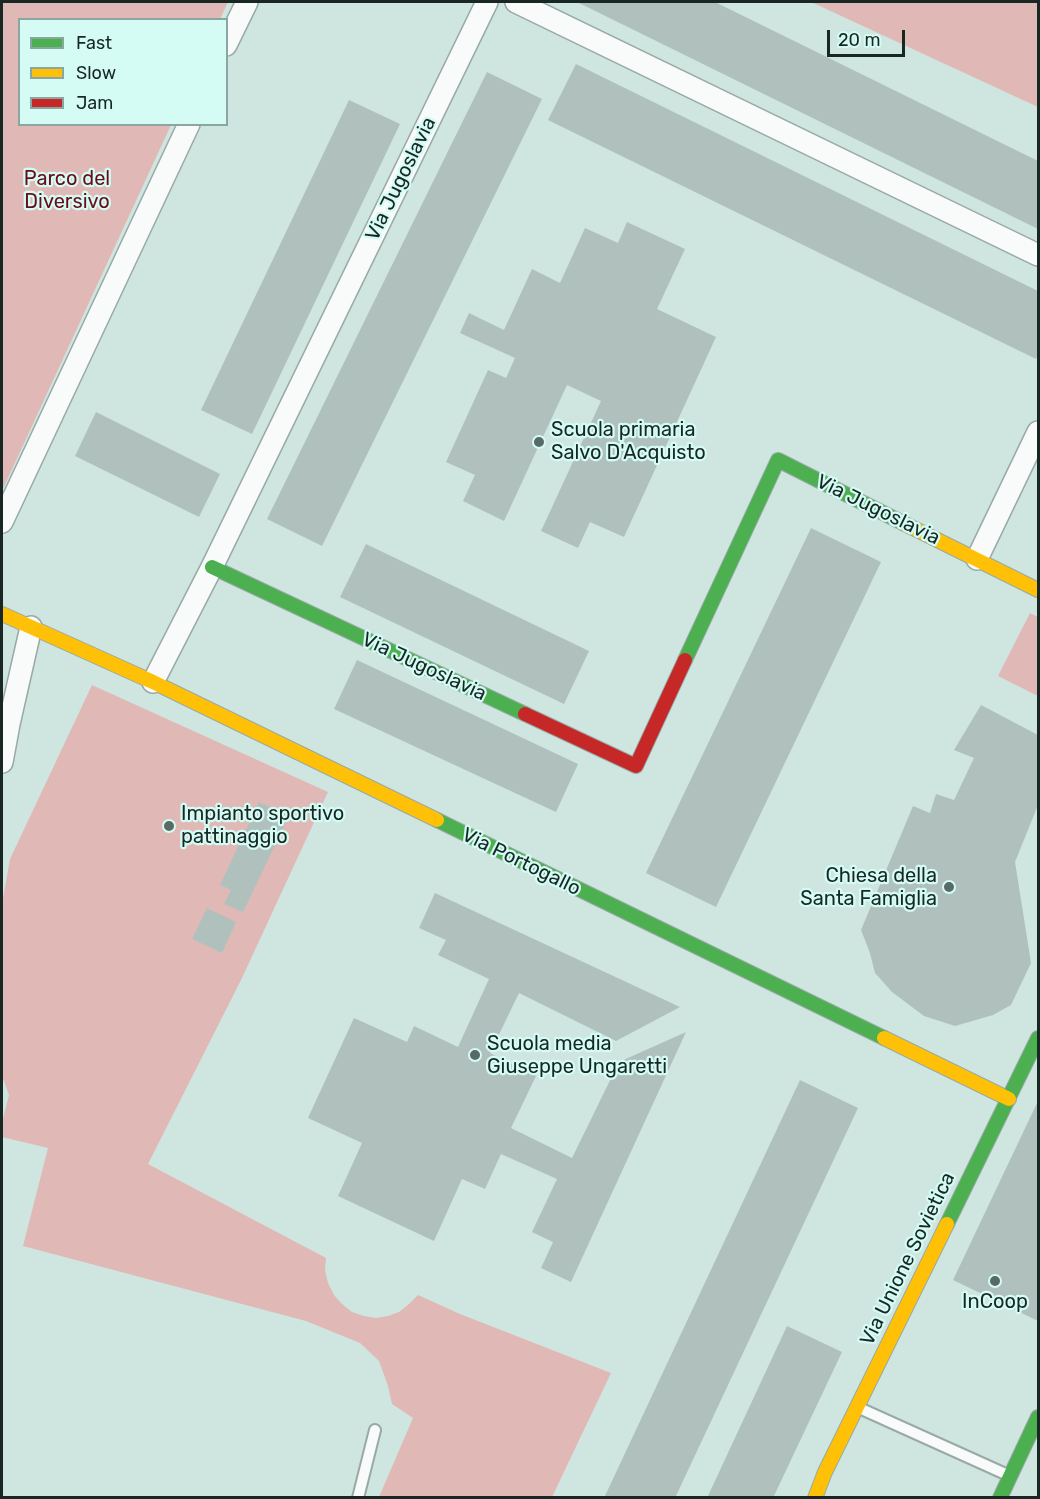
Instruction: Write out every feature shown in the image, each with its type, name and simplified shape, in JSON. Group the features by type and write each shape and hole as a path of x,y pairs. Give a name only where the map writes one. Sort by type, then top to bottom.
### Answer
{"street":[{"path":"228,41 247,2"},
{"name":"Via Jugoslavia","path":"486,2 212,567 636,766 778,460 1038,590"},
{"path":"516,2 1038,255"},
{"path":"2,522 188,126"},
{"path":"976,559 1038,432"},
{"path":"153,682 212,567"},
{"name":"Via Portogallo","path":"2,614 153,682 1008,1100"},
{"path":"2,762 31,627"},
{"name":"Via Unione Sovietica","path":"815,1497 825,1472 1038,1038"},
{"path":"1000,1497 1038,1417"},
{"path":"821,1497 825,1472"}],"lane":[{"path":"857,1407 1010,1476"},
{"path":"358,1497 375,1430"}],"green space":[{"name":"Parco del Diversivo","path":"2,2 228,2 220,18 18,18 18,126 171,126 2,491"},
{"path":"811,2 1038,2 1038,107"},
{"path":"1030,613 1038,617 1038,696 998,676"},
{"path":"92,685 328,792 242,978 148,1164 326,1258 325,1270 328,1283 334,1295 352,1312 376,1318 388,1316 399,1312 418,1295 460,1314 611,1373 552,1497 379,1497 413,1418 392,1404 379,1361 360,1343 306,1321 23,1246 48,1148 2,1137 2,1123 9,1095 2,1076 2,904 10,859"}],"building":[{"path":"577,2 715,2 1038,161 1038,229"},
{"path":"576,64 1038,291 1038,353 1036,359 548,120"},
{"path":"487,72 542,99 322,546 267,519"},
{"path":"349,100 400,124 252,434 201,410"},
{"path":"627,222 685,249 657,309 716,337 624,537 590,522 578,548 541,531 601,401 567,385 504,521 463,501 475,475 446,462 488,370 506,378 515,358 460,333 469,313 504,330 532,269 560,283 585,228 618,243"},
{"path":"96,412 220,474 199,517 75,456"},
{"path":"811,528 881,562 716,907 646,873"},
{"path":"366,544 589,651 564,704 340,597"},
{"path":"357,660 578,764 556,812 334,709"},
{"name":"Chiesa della Santa Famiglia","path":"981,705 1038,735 1038,805 1015,862 1031,963 1011,1005 993,1015 955,1026 924,1016 892,992 875,973 861,930 913,806 930,813 936,794 954,800 974,758 954,750"},
{"path":"259,802 289,816 243,912 224,904 231,890 220,885"},
{"path":"435,893 680,1007 616,1041 519,993 490,1053 536,1076 511,1128 572,1158 619,1062 686,1032 571,1282 541,1268 553,1242 532,1232 557,1179 501,1154 485,1189 462,1179 434,1241 338,1196 362,1143 308,1118 354,1018 407,1042 414,1026 458,1047 489,979 438,955 446,940 419,928"},
{"path":"207,908 236,922 222,953 192,939"},
{"path":"800,1080 858,1108 675,1498 604,1498"},
{"path":"1038,1101 1038,1321 953,1280"},
{"path":"787,1326 842,1352 773,1498 707,1498"}],"traffic: fast":[{"path":"685,660 778,460 903,523"},
{"path":"212,567 525,714"},
{"path":"437,820 884,1038"},
{"path":"947,1224 1038,1038"},
{"path":"1000,1498 1038,1417"}],"traffic: slow":[{"path":"903,523 1038,590"},
{"path":"2,614 153,682 437,820"},
{"path":"884,1038 1009,1099"},
{"path":"815,1498 825,1472 947,1224"}],"traffic: jam":[{"path":"525,714 636,766 685,660"}],"place":[{"name":"Scuola primaria Salvo D'Acquisto","path":"539,442"},
{"name":"Impianto sportivo pattinaggio","path":"169,826"},
{"name":"Chiesa della Santa Famiglia","path":"949,887"},
{"name":"Scuola media Giuseppe Ungaretti","path":"475,1055"},
{"name":"InCoop","path":"995,1281"}]}
